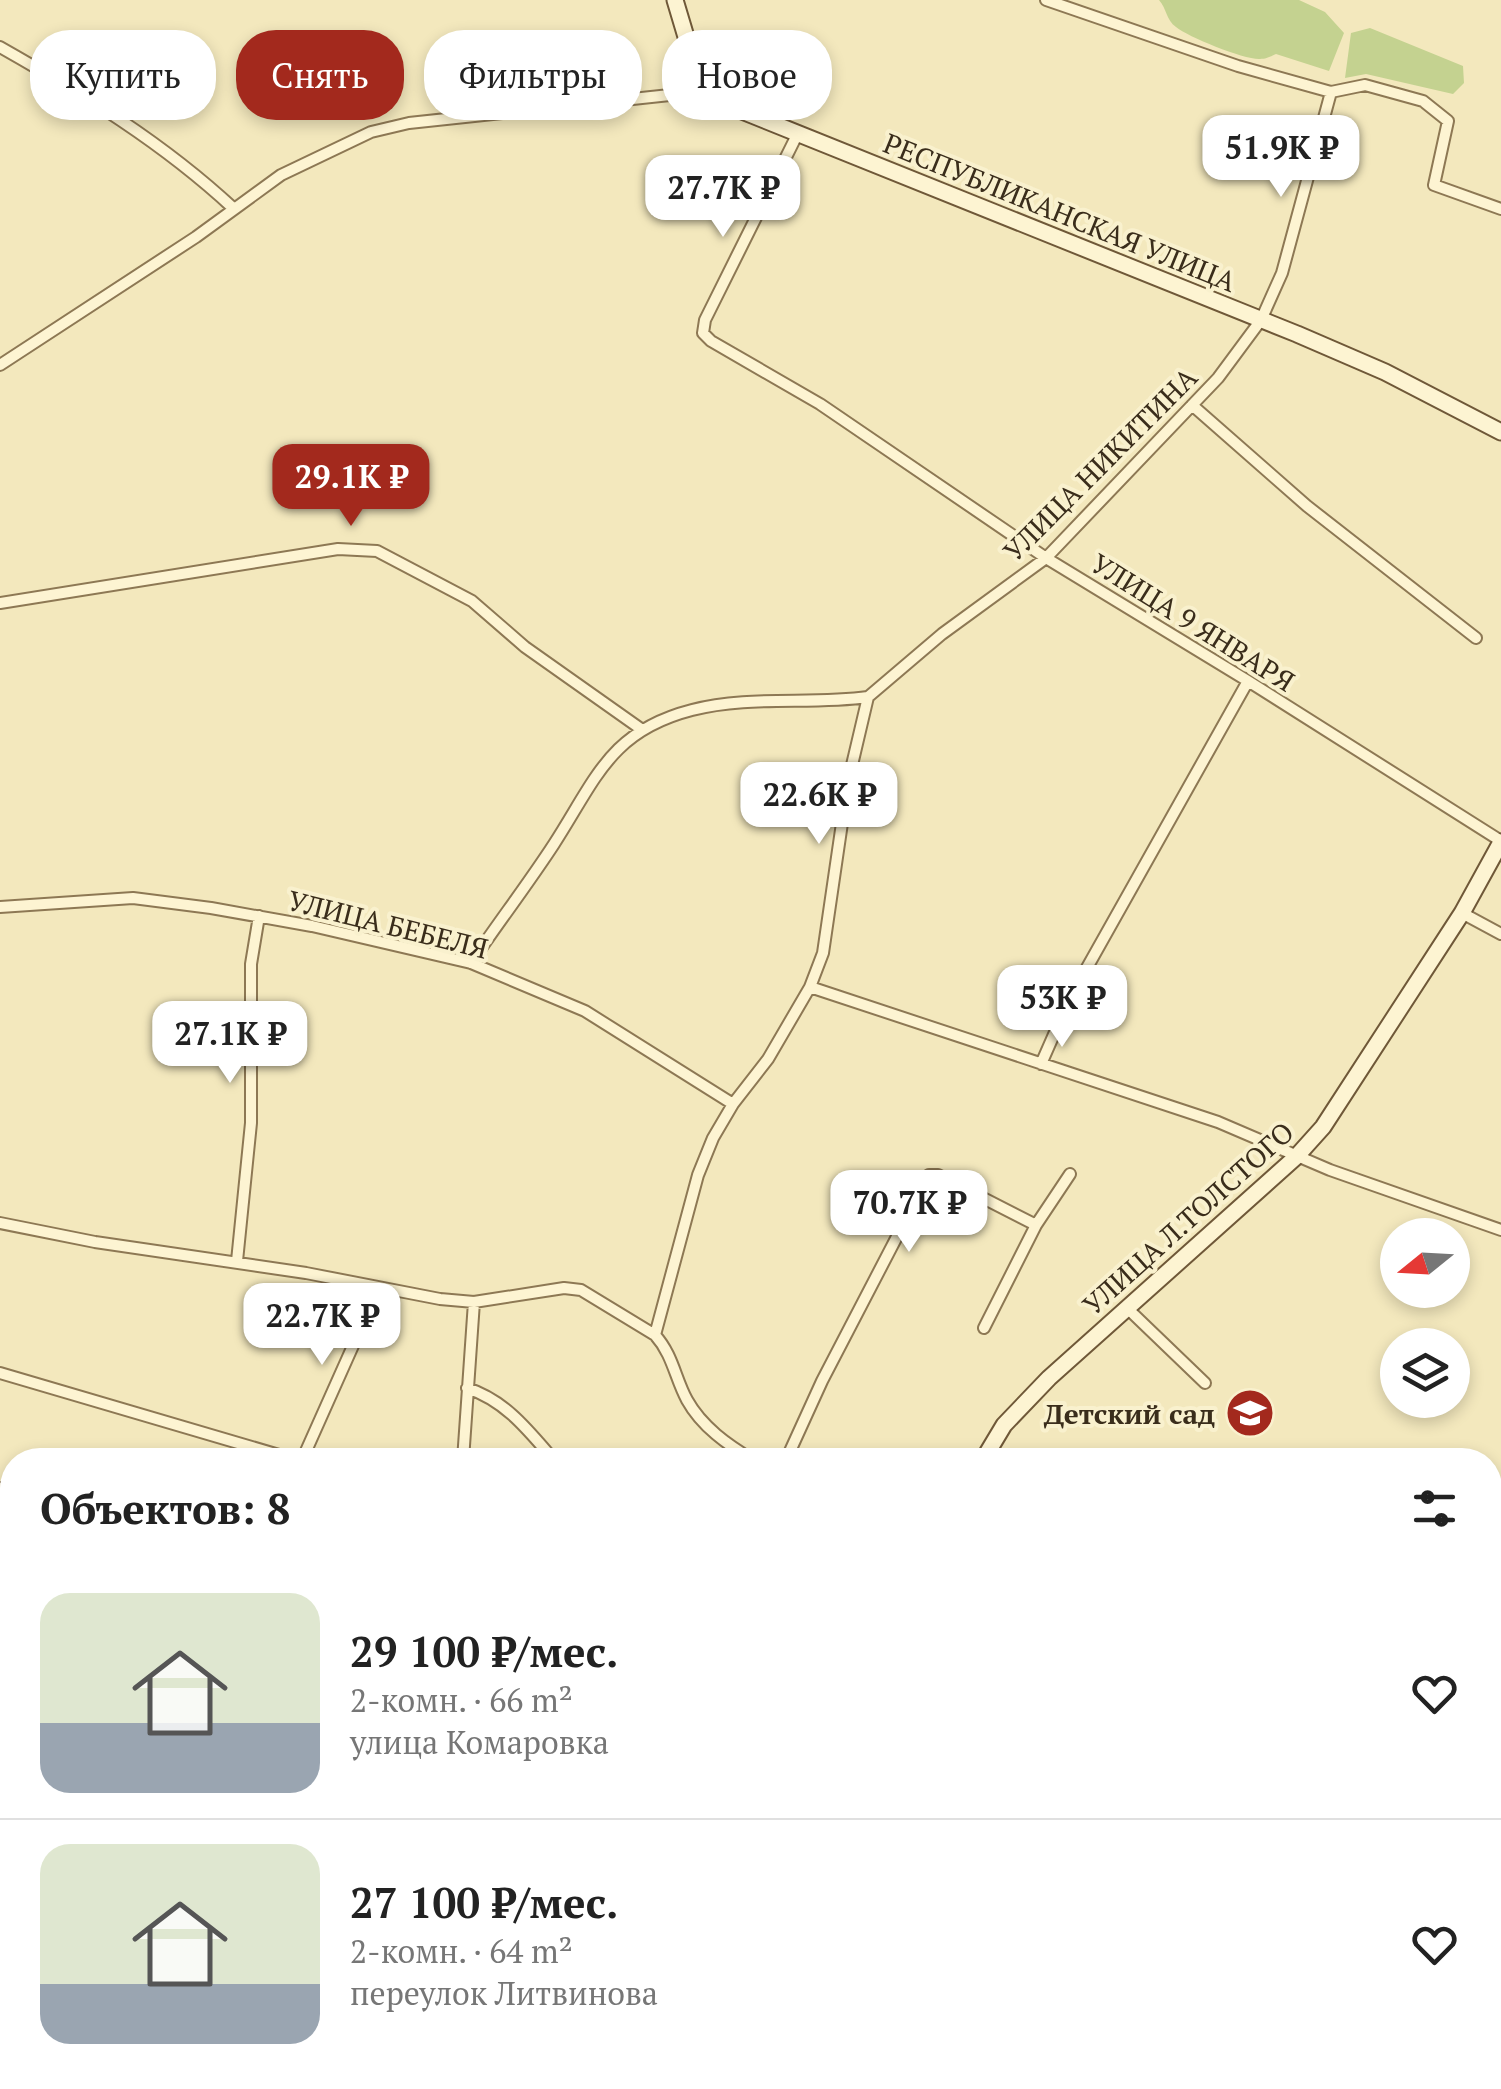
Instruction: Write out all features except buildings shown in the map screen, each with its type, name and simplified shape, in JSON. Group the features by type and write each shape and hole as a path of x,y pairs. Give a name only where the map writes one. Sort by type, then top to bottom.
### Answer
{"street":[{"path":"675,0 684,30"},
{"path":"1046,0 1238,66 1331,92 1365,85 1422,101 1448,121 1434,185 1501,208"},
{"path":"0,47 153,140 233,208"},
{"name":"УЛИЦА НИКИТИНА","path":"868,696 942,634 1046,558 1218,378 1262,320 1282,273 1331,92"},
{"path":"0,364 196,237 281,175 371,132 408,122 662,96"},
{"name":"РЕСПУБЛИКАНСКАЯ УЛИЦА","path":"765,120 1262,320 1384,372 1501,432"},
{"name":"УЛИЦА 9 ЯНВАРЯ","path":"798,133 705,320 703,333 820,404 1046,558 1501,842"},
{"path":"1192,405 1306,506 1476,638"},
{"path":"0,603 338,548 377,551 472,602 525,647 641,729"},
{"path":"1042,1064 1070,998 1248,681"},
{"path":"470,963 554,844 600,768 641,729 695,709 868,696 848,782 826,936 810,986 768,1059 733,1104 713,1138 698,1175 655,1335"},
{"name":"УЛИЦА Л.ТОЛСТОГО","path":"991,1448 1004,1425 1049,1378 1296,1157 1344,1095 1462,913 1501,842"},
{"name":"УЛИЦА БЕБЕЛЯ","path":"0,907 133,898 259,916 470,963 585,1012 733,1104"},
{"path":"1462,913 1501,934"},
{"path":"238,1261 252,1124 251,964 259,916"},
{"path":"810,986 1218,1122 1296,1157 1501,1230"},
{"path":"984,1328 1036,1225 1070,1174"},
{"path":"791,1448 929,1175 938,1175 1036,1225"},
{"path":"0,1223 95,1242 238,1261 474,1302 564,1288 581,1290 655,1335 666,1346 687,1400 705,1426 737,1448"},
{"path":"305,1448 356,1339 368,1286"},
{"path":"464,1448 474,1302"},
{"path":"1127,1308 1206,1383"},
{"path":"0,1373 258,1448"},
{"path":"467,1388 502,1404 544,1448"}],"green space":[{"path":"1159,0 1299,0 1325,12 1344,33 1329,71 1276,54 1253,58 1182,31 1170,21"},
{"path":"1370,28 1463,66 1464,83 1453,94 1366,74 1345,78 1351,33"}],"place":[{"name":"Детский сад","path":"1250,1413"}]}
